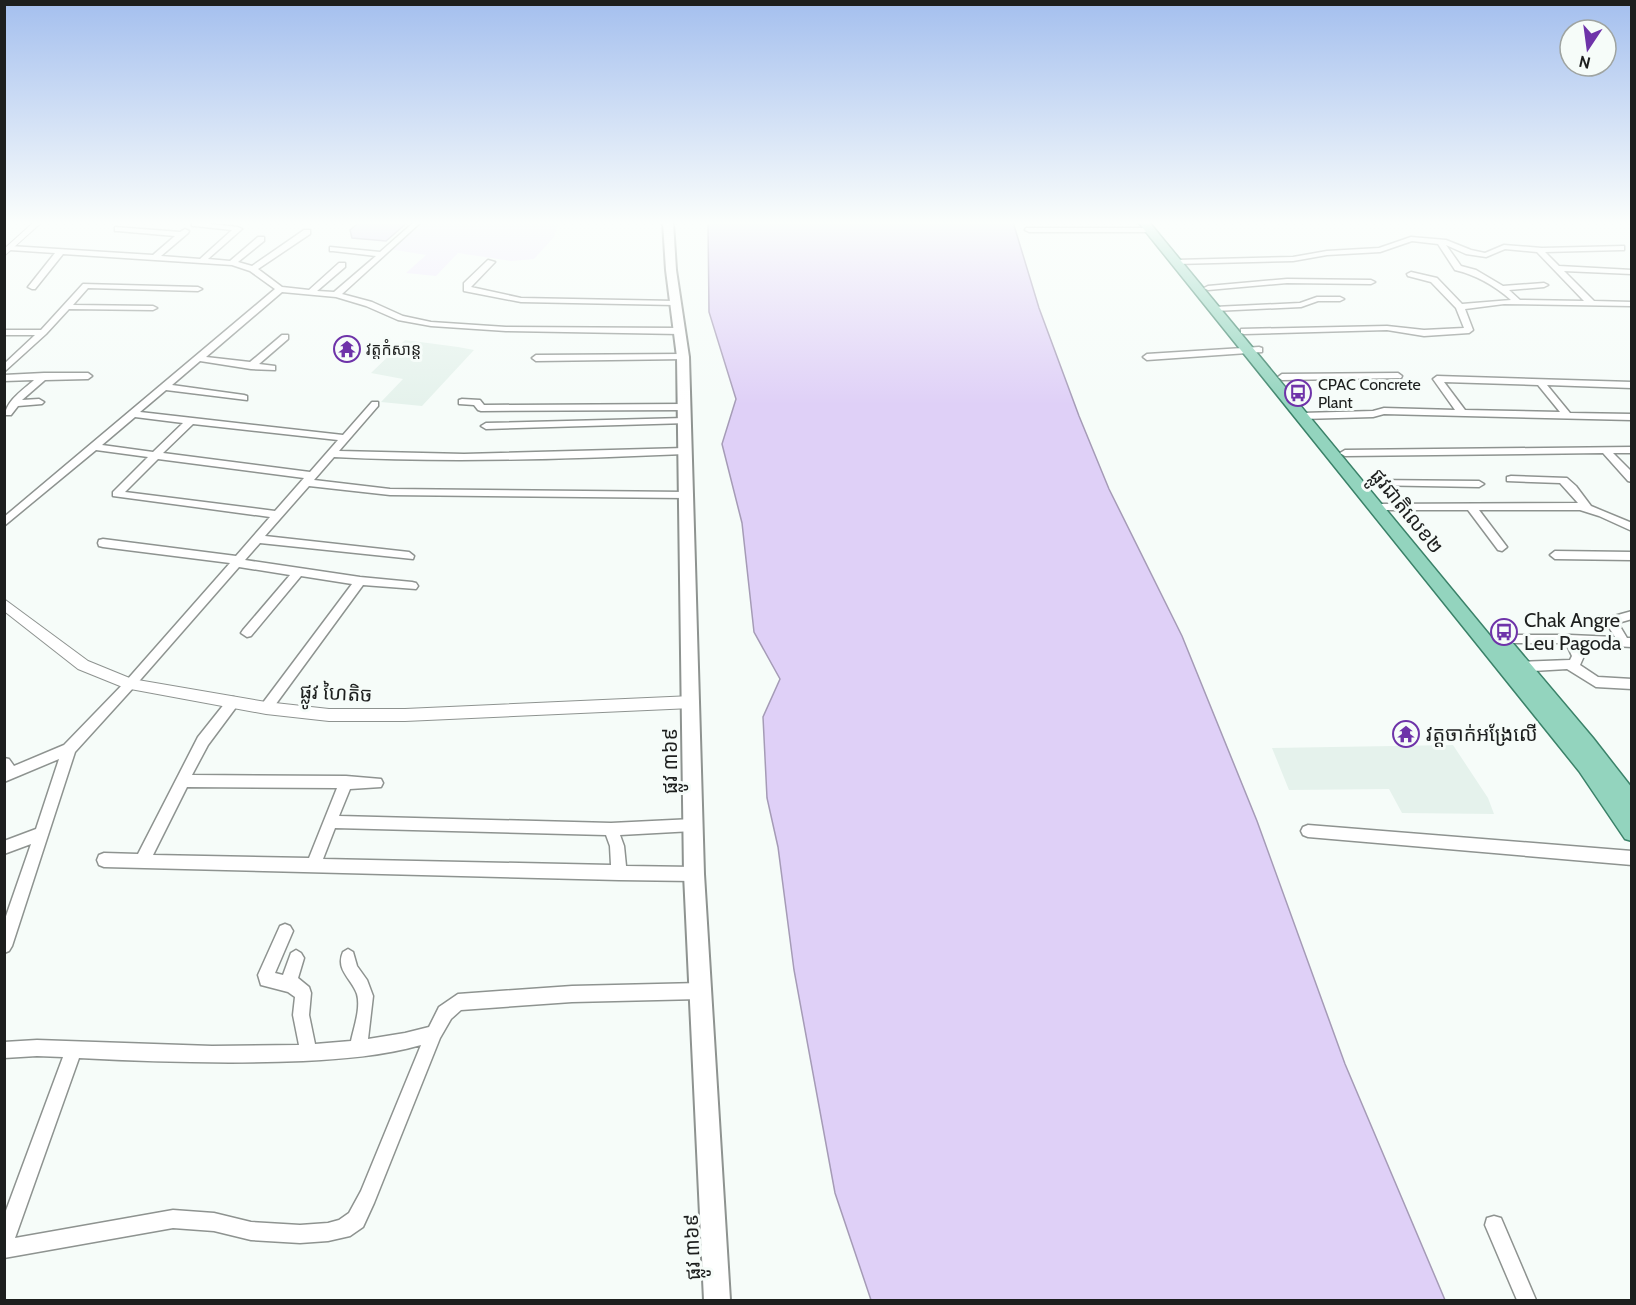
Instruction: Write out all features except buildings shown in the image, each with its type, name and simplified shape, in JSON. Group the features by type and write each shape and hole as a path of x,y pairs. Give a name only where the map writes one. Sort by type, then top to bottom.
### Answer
{"main road":[{"name":"ផ្លូវ ៣៦៩","path":"673,283 683,357 694,874 717,1300"},
{"name":"ផ្លូវជាតិលេខ២","path":"1198,283 1514,667 1632,832"},
{"name":"ផ្លូវជាតិលេខ២","path":"1203,283 1219,308 1244,331 1254,350 1286,381 1308,415 1370,483 1382,506 1499,639 1514,667 1592,751 1632,805"}],"street":[{"path":"32,287 35,283"},
{"path":"272,283 280,289 336,295 369,304 401,318 447,327 680,331"},
{"path":"312,291 321,283"},
{"path":"336,295 349,283"},
{"path":"469,283 467,289 521,300 675,303"},
{"path":"1208,288 1266,283"},
{"path":"1244,331 1387,328 1424,333 1468,330 1470,328 1460,307 1437,283"},
{"path":"1493,283 1518,302"},
{"path":"1571,283 1591,303"},
{"path":"1502,288 1544,285"},
{"path":"4,369 86,286 198,289"},
{"path":"4,522 280,289"},
{"path":"1219,308 1300,305 1317,299 1340,299"},
{"path":"1460,307 1518,302 1632,304"},
{"path":"66,307 153,308"},
{"path":"4,333 43,332"},
{"path":"250,366 285,337"},
{"path":"1147,357 1254,350"},
{"path":"536,358 683,357"},
{"path":"197,358 272,369"},
{"path":"8,413 14,403 44,376"},
{"path":"4,378 88,376"},
{"path":"1286,381 1398,376"},
{"path":"1461,411 1437,379 1632,385"},
{"path":"1286,381 1329,384"},
{"path":"1540,382 1567,415"},
{"path":"162,387 244,398"},
{"path":"14,403 39,402"},
{"path":"462,402 477,402 481,408 685,414"},
{"path":"5,941 69,749 130,684 375,404"},
{"path":"1308,415 1373,414 1384,411 1461,411 1632,417"},
{"path":"130,414 345,438"},
{"path":"486,426 685,414"},
{"path":"189,422 117,494 278,515"},
{"path":"93,447 158,454 390,492 686,495"},
{"path":"1605,450 1632,479"},
{"path":"1345,453 1632,450"},
{"path":"331,454 392,458 493,459 685,451"},
{"path":"1511,479 1563,480 1586,507"},
{"path":"1370,483 1479,484"},
{"path":"1382,506 1586,507 1632,528"},
{"path":"1471,506 1502,547"},
{"path":"257,539 409,556"},
{"path":"103,543 238,561 360,581 412,586"},
{"path":"1555,555 1632,556"},
{"path":"247,633 298,572"},
{"path":"266,708 360,581"},
{"name":"ផ្លូវ ហៃតិច","path":"4,604 83,665 130,684 266,708 328,715 405,715 692,702"},
{"path":"1628,643 1611,621 1632,615"},
{"path":"1499,639 1570,639 1628,643"},
{"path":"1570,639 1578,656 1574,666"},
{"path":"1514,667 1574,666 1596,682 1632,684"},
{"path":"142,861 204,741 233,702"},
{"path":"7,771 69,749"},
{"path":"184,781 376,783"},
{"path":"313,865 346,782"},
{"path":"331,822 611,829 693,825"},
{"path":"611,829 617,846 619,873"},
{"path":"1308,831 1632,858"},
{"path":"4,848 41,833"},
{"path":"104,860 694,874"},
{"path":"285,931 266,975 267,978 292,985 303,993 301,1015 309,1053"},
{"path":"292,985 290,978 296,957"},
{"path":"348,957 349,970 365,996 358,1049"},
{"path":"4,1249 173,1219 214,1222 252,1231 300,1234 344,1229 356,1220 368,1197 434,1033 445,1013 458,1002 572,994 700,991"},
{"path":"4,1050 37,1048 256,1056 379,1048 412,1041 434,1033"},
{"path":"4,1243 74,1049"},
{"path":"1494,1226 1527,1300"}],"shaded area":[{"path":"709,283 1031,283 1079,416 1109,489 1182,636 1257,821 1345,1064 1445,1300 871,1300 835,1193 794,970 778,847 767,798 763,717 780,679 754,632 742,523 722,444 736,399 709,312"},
{"path":"405,340 474,350 422,406 381,402 403,379 371,373"},
{"path":"1453,745 1488,798 1494,814 1402,813 1389,789 1289,790 1272,748"}],"place":[{"name":"វត្តកំសាន្ត","path":"347,349"},
{"name":"CPAC Concrete Plant","path":"1298,393"},
{"name":"Chak Angre Leu Pagoda","path":"1504,632"},
{"name":"វត្តចាក់អង្រែលើ","path":"1406,734"}]}
